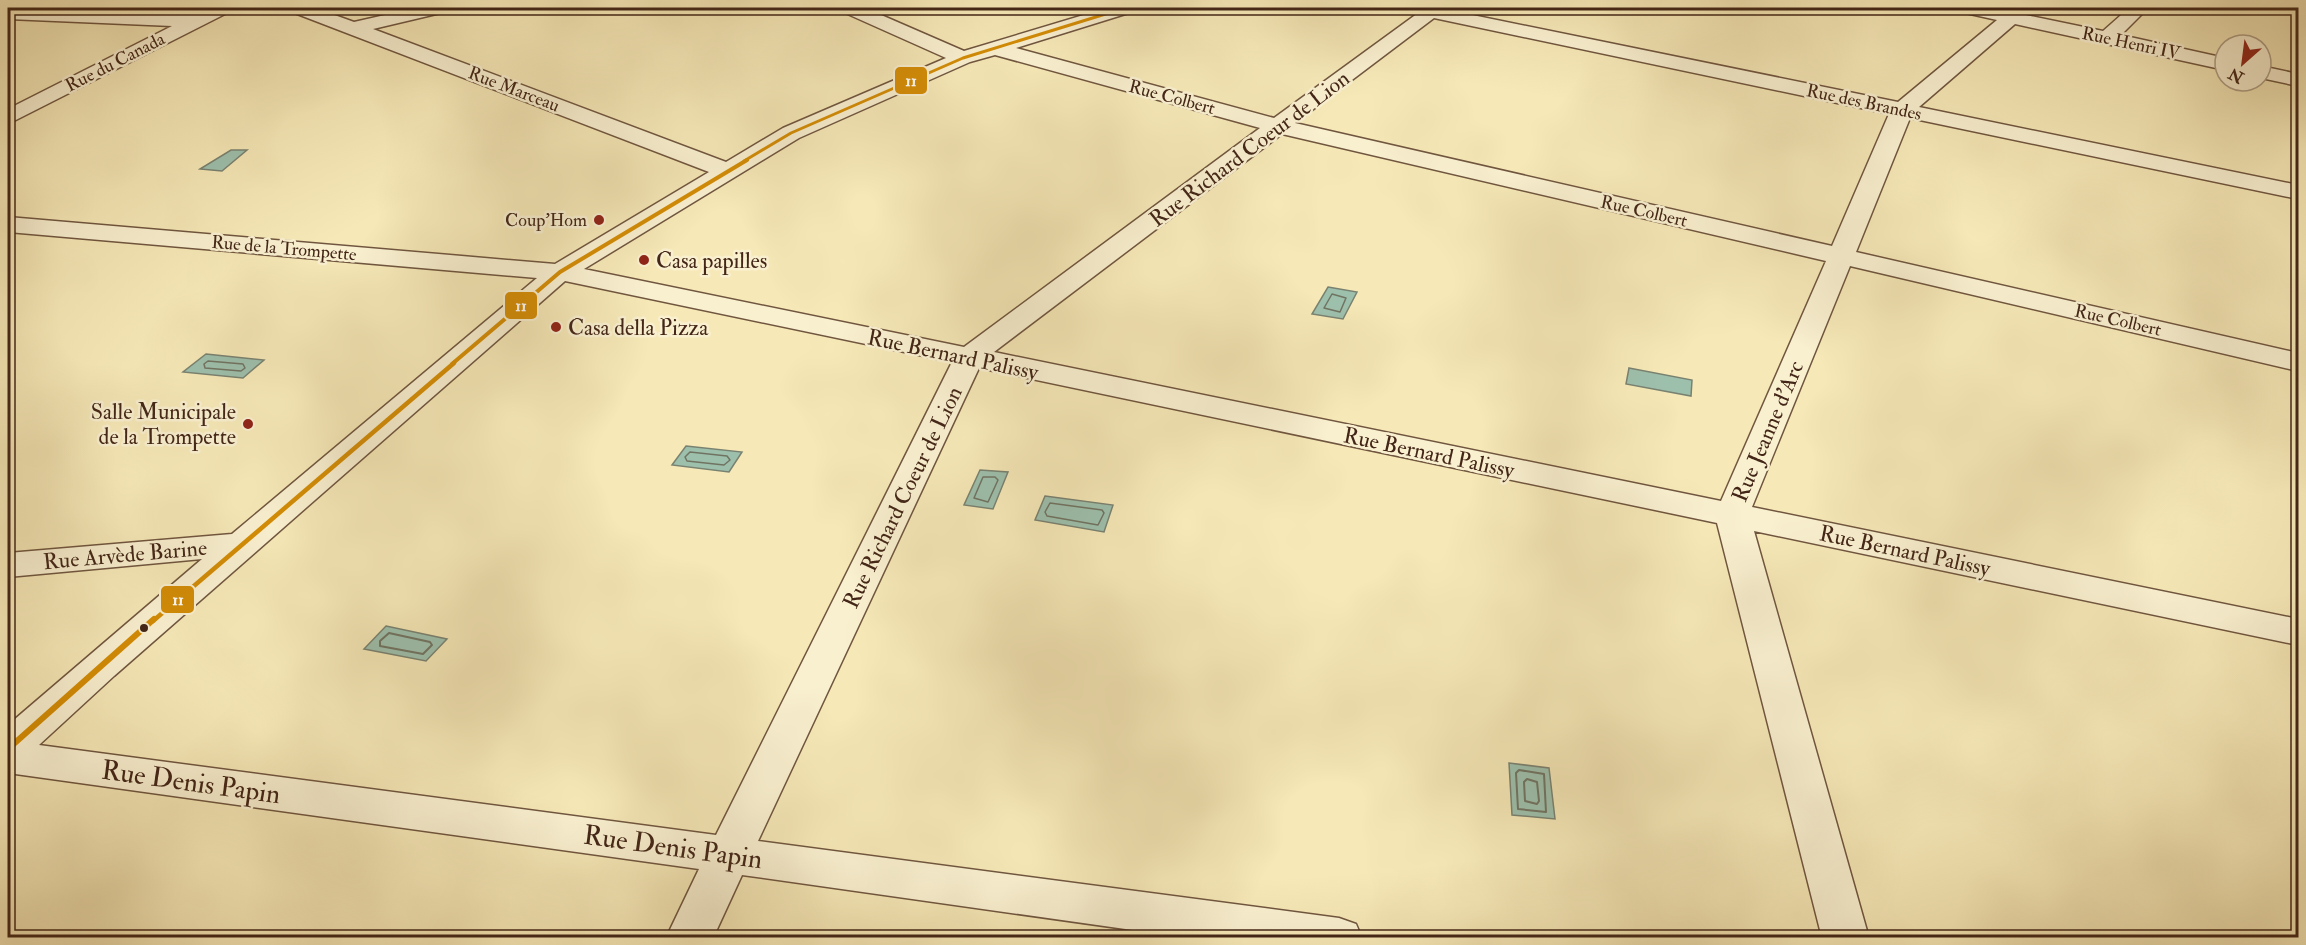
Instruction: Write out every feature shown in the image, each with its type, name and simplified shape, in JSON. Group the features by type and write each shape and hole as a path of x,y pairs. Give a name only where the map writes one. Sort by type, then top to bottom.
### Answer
{"street":[{"name":"Rue du Canada","path":"8,117 222,8"},
{"name":"Rue Marceau","path":"299,8 728,171"},
{"path":"353,28 438,8"},
{"path":"850,8 963,58"},
{"path":"8,749 100,666 560,272 791,133 963,58 1125,8"},
{"name":"Rue Henri IV","path":"1968,8 2213,61"},
{"path":"2107,38 2139,8"},
{"name":"Rue des Brandes","path":"1435,10 2298,192"},
{"name":"Rue Richard Coeur de Lion","path":"689,938 969,357 1435,10"},
{"path":"8,13 195,21"},
{"name":"Rue Jeanne d'Arc","path":"1846,938 1732,514 1902,110 2012,17"},
{"name":"Rue Colbert","path":"993,48 1278,126 2298,362"},
{"path":"2273,75 2298,80"},
{"name":"Rue de la Trompette","path":"8,224 560,272"},
{"name":"Rue Bernard Palissy","path":"560,272 2298,632"},
{"name":"Rue Arvède Barine","path":"8,564 243,544"},
{"name":"Rue Denis Papin","path":"8,757 1339,938"}],"water":[{"path":"231,150 247,150 222,171 200,169"},
{"path":"1328,287 1357,292 1343,319 1312,314"},
{"path":"206,354 264,360 243,378 183,372"},
{"path":"1629,368 1692,380 1691,396 1626,384"},
{"path":"686,446 742,452 729,472 672,465"},
{"path":"980,470 1008,472 993,509 964,505"},
{"path":"1045,496 1113,505 1104,532 1035,520"},
{"path":"386,626 447,639 426,661 364,649"},
{"path":"1509,763 1549,768 1555,819 1512,815"}],"transit line":[{"name":"11","path":"8,749 100,666 560,272 791,133 963,58 1125,8"}],"place":[{"name":"Coup'Hom","path":"599,220"},
{"name":"Casa papilles","path":"644,260"},
{"name":"Casa della Pizza","path":"556,327"},
{"name":"Salle Municipale de la Trompette","path":"248,424"}]}
